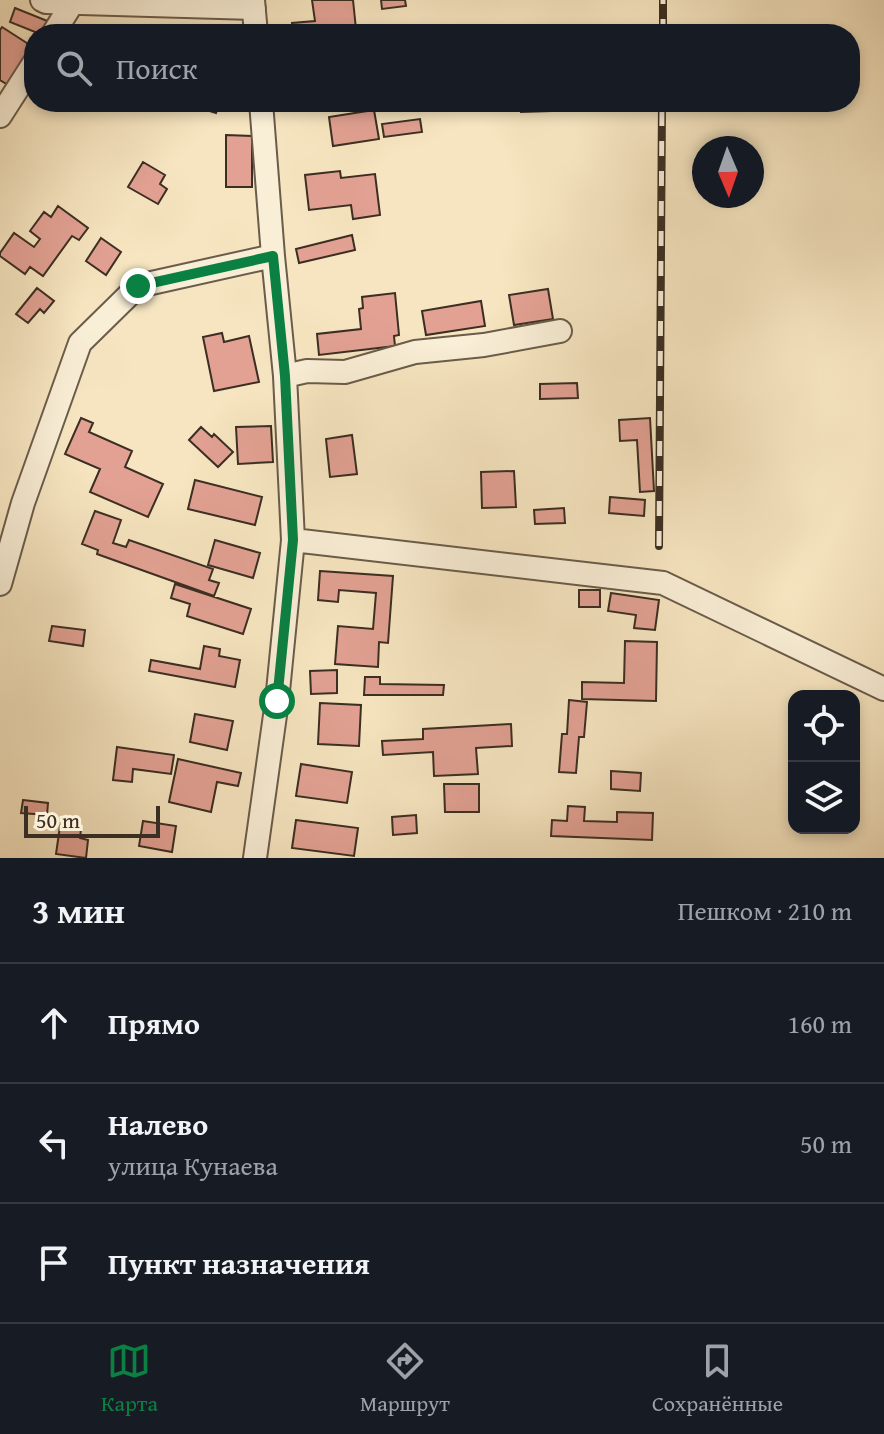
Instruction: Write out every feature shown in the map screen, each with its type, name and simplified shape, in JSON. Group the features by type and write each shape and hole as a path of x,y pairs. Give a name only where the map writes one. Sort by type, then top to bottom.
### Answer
{"street":[{"path":"42,0 254,4 255,24"},
{"path":"59,24 73,2"},
{"path":"0,116 24,79"},
{"path":"255,858 277,701 293,540 285,376 262,112"},
{"path":"0,584 23,503 80,343 138,286 273,256"},
{"path":"285,376 307,371 345,372 415,352 484,345 560,331"},
{"path":"293,540 663,583 884,689"}],"building":[{"path":"312,0 353,0 355,24 292,24 315,21"},
{"path":"381,0 405,0 406,6 382,9"},
{"path":"15,8 50,22 24,24 24,28 10,22"},
{"path":"2,27 24,41 24,61 8,85 0,80"},
{"path":"374,112 379,139 333,146 329,117"},
{"path":"420,119 422,132 384,137 382,124"},
{"path":"226,135 252,136 252,187 226,187"},
{"path":"143,162 165,175 160,184 167,189 158,204 128,187"},
{"path":"340,171 341,178 375,174 380,215 353,219 351,205 309,210 305,175"},
{"path":"58,206 88,228 79,240 72,236 43,276 30,267 25,274 0,256 14,233 34,247 40,239 30,231 44,212 51,217"},
{"path":"352,235 355,250 299,263 296,249"},
{"path":"101,238 121,252 106,275 86,261"},
{"path":"37,288 54,301 44,313 40,309 28,323 16,314"},
{"path":"548,289 553,319 514,325 509,295"},
{"path":"395,293 399,335 394,336 395,346 319,355 317,334 361,329 359,309 363,308 362,297"},
{"path":"481,301 485,326 426,335 422,311"},
{"path":"222,333 224,342 249,336 259,382 214,391 203,337"},
{"path":"577,383 578,398 540,399 540,384"},
{"path":"81,418 93,423 89,432 132,451 125,467 163,484 148,517 90,492 100,469 65,454"},
{"path":"650,418 654,491 640,492 637,440 620,441 619,420"},
{"path":"271,426 273,462 238,464 236,427"},
{"path":"201,427 212,437 214,434 233,452 218,467 189,440"},
{"path":"352,435 357,474 330,477 326,439"},
{"path":"514,471 516,507 482,508 481,472"},
{"path":"195,480 262,497 255,525 188,509"},
{"path":"610,497 645,500 644,516 609,513"},
{"path":"564,508 565,523 535,524 534,510"},
{"path":"95,511 121,520 113,543 126,547 129,540 213,569 209,580 219,583 214,596 97,554 98,550 82,544"},
{"path":"215,540 260,553 253,578 208,565"},
{"path":"320,571 393,576 388,643 379,642 378,667 335,664 338,626 373,629 376,593 339,590 338,602 318,600"},
{"path":"175,584 251,609 243,634 187,616 190,604 171,598"},
{"path":"579,590 600,590 600,607 579,607"},
{"path":"611,593 659,600 655,630 634,628 636,615 608,611"},
{"path":"52,626 85,630 83,646 49,641"},
{"path":"625,641 657,642 656,701 582,699 582,682 624,683"},
{"path":"204,646 220,649 219,656 240,660 235,687 149,671 151,660 200,669"},
{"path":"337,670 337,693 311,694 310,671"},
{"path":"365,677 380,677 380,684 444,685 443,695 364,695"},
{"path":"569,700 587,702 584,737 579,737 576,773 559,772 562,734 567,734"},
{"path":"320,703 361,705 359,746 318,744"},
{"path":"195,714 233,721 227,750 190,742"},
{"path":"511,724 512,746 476,748 478,774 434,776 433,752 383,755 382,741 423,739 423,729"},
{"path":"117,747 174,755 171,774 133,769 132,782 113,780"},
{"path":"178,759 241,773 238,786 217,782 211,812 169,802"},
{"path":"301,764 352,772 347,803 296,796"},
{"path":"611,771 641,773 640,791 611,789"},
{"path":"444,784 479,784 479,812 445,812"},
{"path":"23,800 48,803 47,815 21,813"},
{"path":"568,806 585,807 584,821 617,822 617,812 653,813 652,840 551,836 552,820 567,821"},
{"path":"416,815 417,833 393,835 392,817"},
{"path":"296,820 358,828 354,856 292,848"},
{"path":"143,821 176,826 172,852 139,846"},
{"path":"60,826 81,829 80,838 88,840 86,858 56,854"}],"railway":[{"path":"663,0 663,24"},
{"path":"659,546 662,112"}],"route":[{"path":"138,286 273,256 285,376 293,540 277,701"}]}
